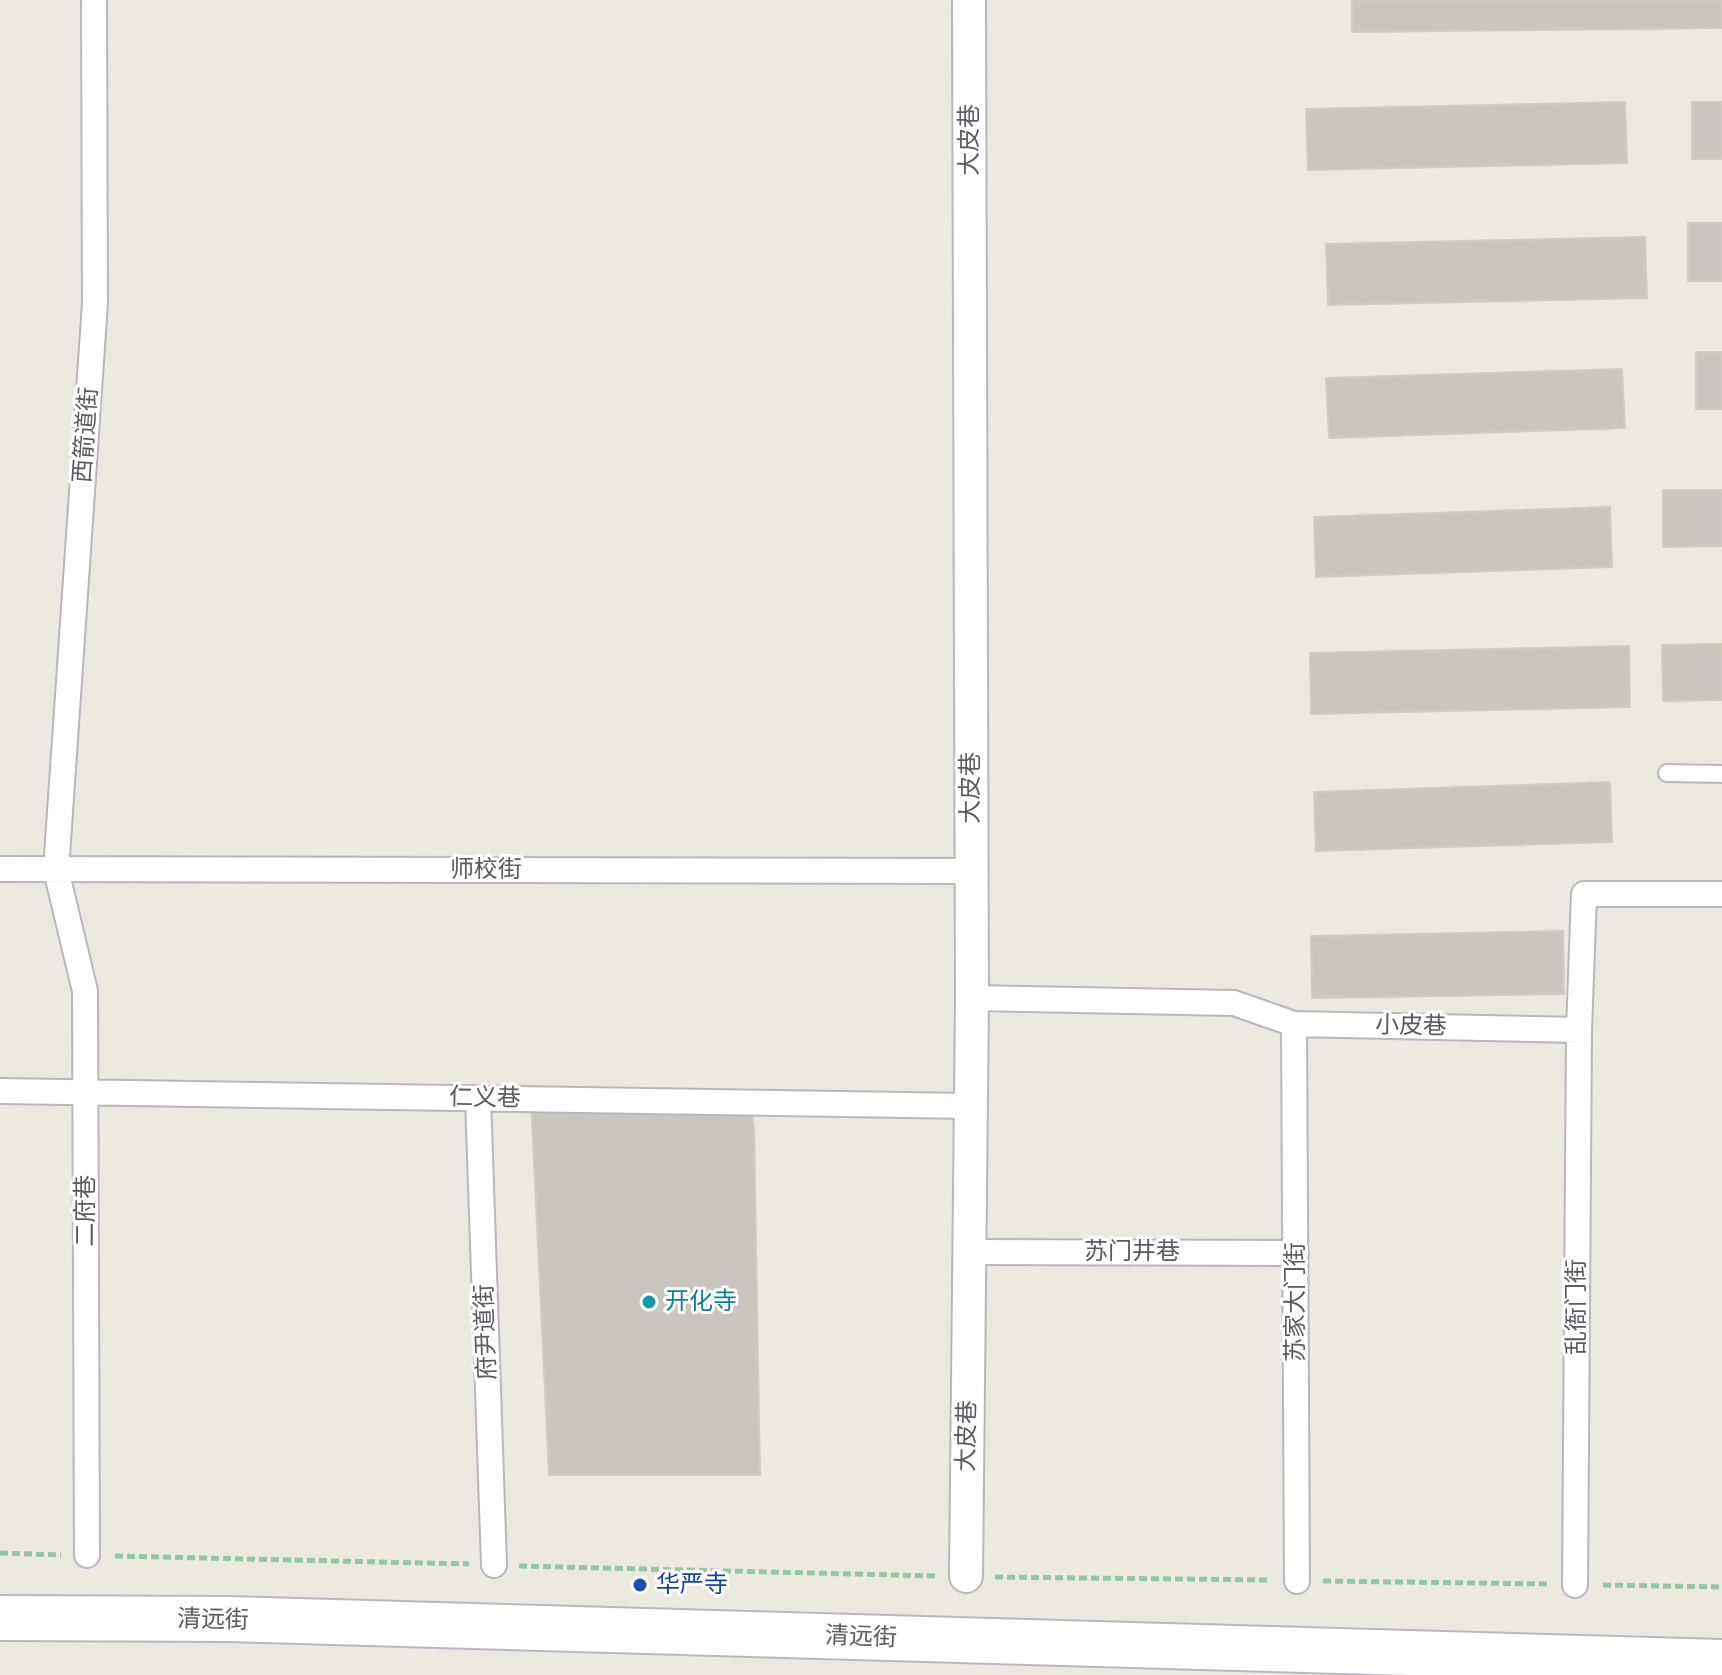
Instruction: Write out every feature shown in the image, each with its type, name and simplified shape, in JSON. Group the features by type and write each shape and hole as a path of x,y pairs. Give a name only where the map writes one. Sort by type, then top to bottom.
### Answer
{"main road":[{"name":"清远街","path":"0,1618 229,1619 1722,1662"}],"street":[{"name":"西箭道街","path":"56,870 95,303 94,0"},
{"name":"大皮巷","path":"966,1576 972,998 969,0"},
{"name":"师校街","path":"0,869 972,871"},
{"name":"二府巷","path":"56,870 85,991 87,1555"},
{"path":"1579,1030 1584,894 1722,894"},
{"name":"小皮巷","path":"972,998 1234,1003 1294,1024 1579,1030"},
{"name":"苏家大门街","path":"1294,1024 1297,1581"},
{"name":"乱衙门街","path":"1575,1585 1579,1030"},
{"name":"仁义巷","path":"0,1091 970,1106"},
{"name":"府尹道街","path":"478,1098 494,1565"},
{"name":"苏门井巷","path":"969,1252 1296,1253"}],"lane":[{"path":"1667,773 1722,774"}],"path":[{"path":"0,1553 966,1576 1722,1587"}],"building":[{"path":"1352,0 1722,0 1722,28 1352,32"},
{"path":"1625,102 1627,163 1308,170 1306,109"},
{"path":"1692,102 1722,102 1722,159 1692,159"},
{"path":"1688,223 1722,223 1722,281 1688,281"},
{"path":"1645,237 1647,298 1328,305 1326,244"},
{"path":"1696,352 1722,352 1722,409 1696,409"},
{"path":"1622,369 1625,428 1329,438 1326,378"},
{"path":"1663,490 1722,490 1722,546 1663,547"},
{"path":"1610,507 1612,567 1316,577 1314,517"},
{"path":"1722,644 1722,700 1663,701 1662,645"},
{"path":"1629,646 1630,707 1311,714 1310,653"},
{"path":"1610,782 1612,842 1316,851 1314,792"},
{"path":"1563,931 1564,994 1312,998 1311,936"},
{"name":"开化寺","path":"531,1099 751,1102 760,1475 549,1475"}],"place":[{"name":"开化寺","path":"649,1302"},
{"name":"华严寺","path":"640,1585"}]}
